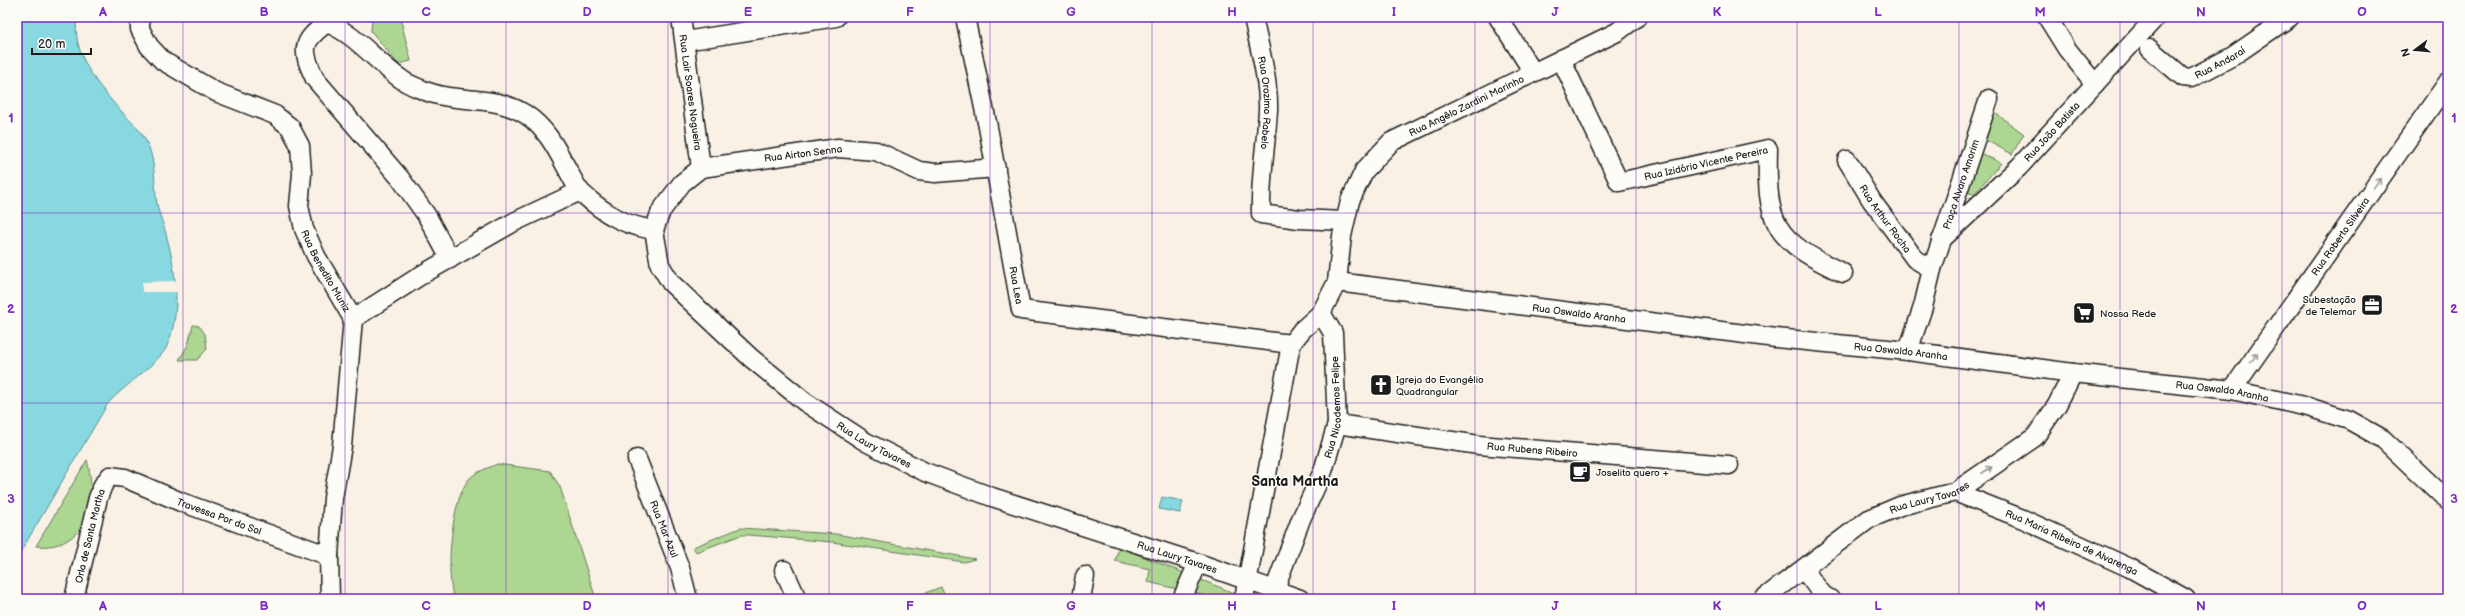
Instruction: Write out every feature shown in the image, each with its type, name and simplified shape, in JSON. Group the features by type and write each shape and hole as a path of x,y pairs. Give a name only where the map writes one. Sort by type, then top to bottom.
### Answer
{"street":[{"name":"Rua Lair Soares Nogueira","path":"681,17 701,168"},
{"path":"685,41 836,17"},
{"name":"Rua Lea","path":"965,17 996,168 1021,310 1291,344"},
{"name":"Rua Orozimo Rabelo","path":"1253,17 1263,66 1268,109 1260,181 1261,214 1299,219 1343,228"},
{"path":"1498,17 1533,72"},
{"name":"Rua Angêlo Zardini Marinho","path":"1337,282 1343,228 1350,201 1364,171 1391,142 1617,32 1637,17"},
{"path":"2047,17 2067,49 2095,84"},
{"name":"Rua Andaraí","path":"2150,49 2184,77 2190,78 2234,56 2290,17"},
{"name":"Rua João Batista","path":"1941,240 2015,171 2095,84 2150,19"},
{"name":"Rua Benedito Muniz","path":"140,23 149,46 163,61 216,92 275,115 290,127 300,146 302,174 299,206 304,229 316,256 353,319 342,446 333,498 329,556 330,599"},
{"path":"450,259 427,216 400,178 315,79 307,62 306,48 310,35 327,23 338,27 350,36 402,80 425,91 484,100 503,105 524,114 543,129 562,158 580,191 607,213 623,223 654,230 669,198 682,183 701,168"},
{"name":"Rua Izidório Vicente Pereira","path":"1561,59 1619,182 1768,150 1766,189 1775,222 1788,241 1809,257 1843,273"},
{"name":"Rua Roberto Silveira","path":"2232,390 2448,82"},
{"name":"Praça Alvaro Amorim","path":"1908,351 1923,307 1941,240 1989,98"},
{"name":"Rua Airton Senna","path":"701,168 838,148 876,151 919,171 935,173 996,168"},
{"name":"Rua Arthur Rocha","path":"1847,160 1872,201 1915,259 1932,269"},
{"path":"353,319 423,274 514,222 580,191"},
{"name":"Rua Laury Tavares","path":"654,230 660,265 671,283 693,305 805,402 866,442 925,472 992,497 1198,563 1300,599"},
{"path":"1244,599 1246,579 1291,344 1302,330 1321,313 1337,282"},
{"name":"Rua Oswaldo Aranha","path":"1337,282 1776,338 1908,351 2073,373 2232,390 2308,407 2349,420 2383,439 2445,495"},
{"name":"Rua Nicodemos Felipe","path":"1274,591 1301,519 1323,471 1337,424 1333,333 1321,313"},
{"name":"Rua Laury Tavares","path":"1763,599 1804,570 1869,519 1900,506 1955,492 2035,437 2058,404 2073,373"},
{"name":"Rua Rubens Ribeiro","path":"1337,424 1479,445 1729,465"},
{"name":"Rua Mar Azul","path":"637,459 680,568 688,599"},
{"name":"Travessa Por do Sol","path":"110,476 125,478 181,502 329,556"},
{"name":"Orla de Santa Martha","path":"74,599 98,498 103,484 110,476"},
{"name":"Rua Maria Ribeiro de Alvarenga","path":"1955,492 2023,518 2130,568 2180,598"},
{"path":"1182,599 1198,563"},
{"path":"784,570 797,599"},
{"path":"1804,570 1823,594 1830,599"},
{"path":"1081,599 1085,576"}],"green space":[{"path":"372,17 400,17 411,61 398,64 371,31"},
{"path":"1991,110 2024,134 2012,154 1978,136"},
{"path":"1976,151 2001,163 1974,194 1969,193 1968,188"},
{"path":"193,325 199,326 205,334 207,349 197,360 179,360 188,345"},
{"path":"87,460 91,491 85,520 77,532 67,540 53,545 36,546"},
{"path":"497,464 550,471 560,487 596,599 454,599 451,588 450,555 454,518 458,502 463,488 470,478"},
{"path":"740,528 836,534 975,559 964,562 832,542 749,535 741,535 696,552 693,547"},
{"path":"1119,547 1234,593 1232,599 1219,599 1148,582 1150,569 1115,561"},
{"path":"941,587 946,599 916,599 915,597"}],"water":[{"path":"17,17 77,17 76,31 78,44 88,69 113,102 140,131 149,146 153,162 158,207 168,241 174,271 176,302 172,332 163,353 107,405 17,558"},
{"path":"1162,497 1183,501 1180,513 1159,509"}],"pier":[{"path":"177,281 177,292 142,292 142,282"}],"place":[{"name":"Subestação de Telemar","path":"2372,305"},
{"name":"Nossa Rede","path":"2084,313"},
{"name":"Igreja do Evangélio Quadrangular","path":"1381,385"},
{"name":"Joselito quero +","path":"1580,472"}],"district":[{"name":"Santa Martha","path":"1295,481"}]}
